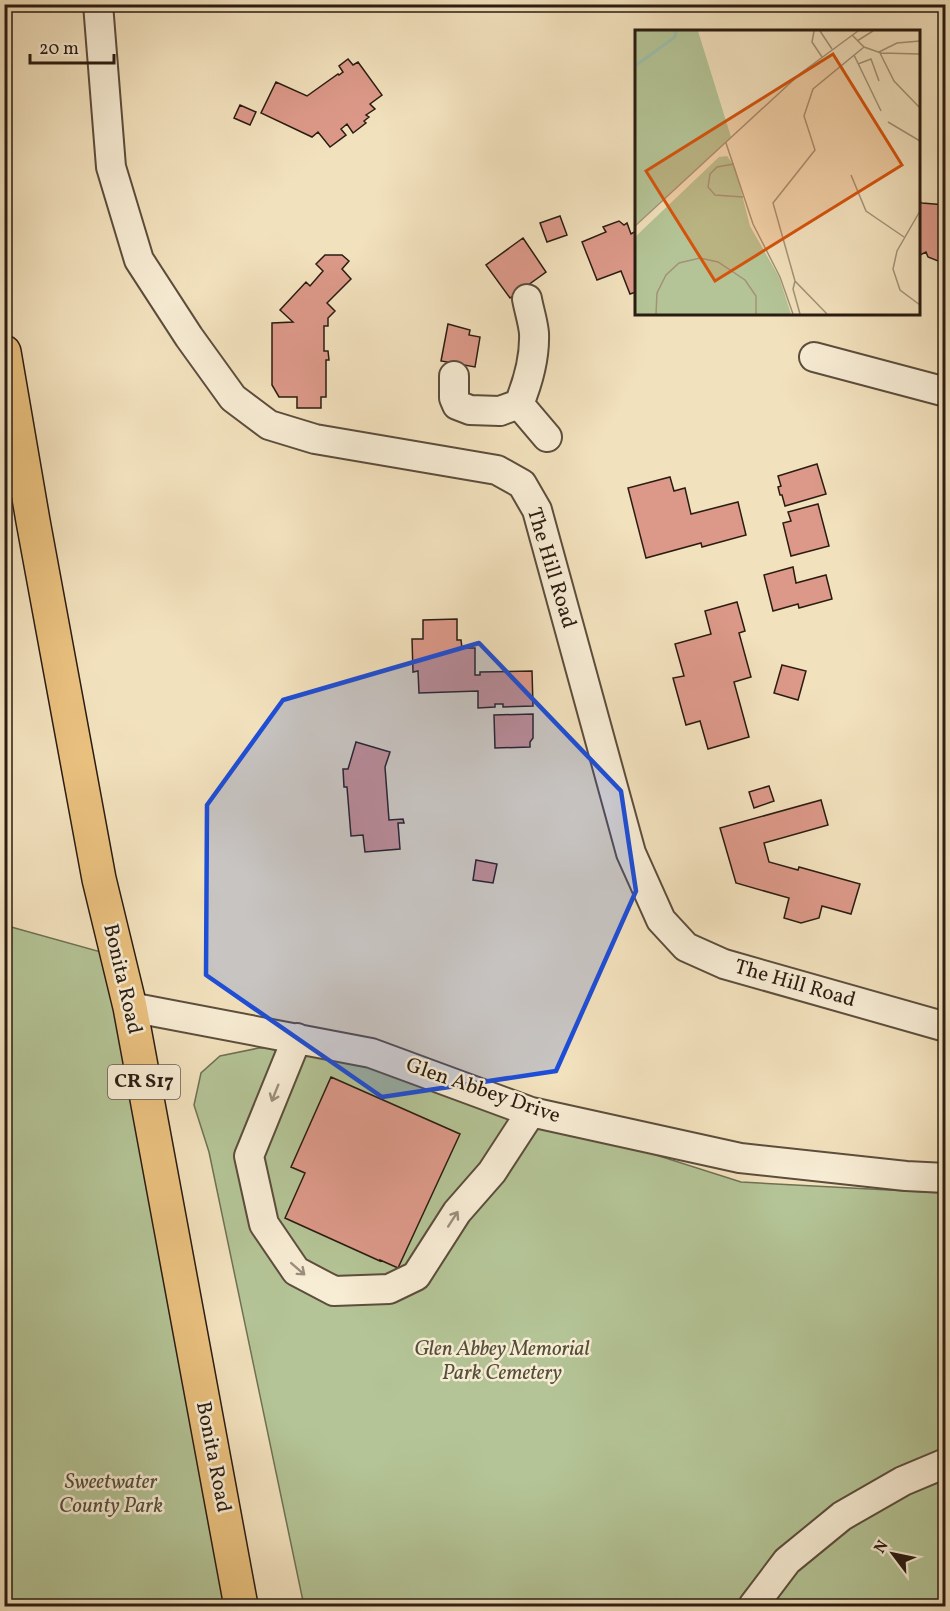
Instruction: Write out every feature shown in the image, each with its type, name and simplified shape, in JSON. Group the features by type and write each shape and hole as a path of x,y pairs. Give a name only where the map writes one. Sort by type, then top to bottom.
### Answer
{"main road":[{"name":"Bonita Road","path":"4,352 99,879 130,1007 241,1606"}],"street":[{"name":"The Hill Road","path":"98,4 111,167 139,260 189,337 233,398 270,425 315,439 497,470 522,484 537,510 631,853 661,920 686,947 724,964 945,1027"},
{"path":"454,376 454,398 457,405 470,410 500,411 519,404 528,383 533,356 534,332 527,299"},
{"path":"814,357 945,392"},
{"path":"519,404 547,437"},
{"name":"Glen Abbey Drive","path":"130,1007 371,1053 531,1112 740,1158 945,1178"},
{"path":"297,1038 249,1156 264,1224 296,1271 334,1291 389,1289 416,1276 457,1212 492,1172 531,1112"},
{"path":"753,1606 787,1561 842,1516 903,1481 945,1462"}],"highlighted area":[{"path":"479,643 621,791 636,891 556,1071 382,1097 206,975 207,805 283,700"}],"green space":[{"name":"Sweetwater County Park","path":"4,925 119,957 240,1606 5,1606"},
{"name":"Glen Abbey Memorial Park Cemetery","path":"259,1048 319,1048 741,1182 945,1193 945,1606 304,1606 209,1152 194,1105 201,1073 220,1056"}],"building":[{"path":"348,59 353,65 358,62 382,95 370,104 375,109 366,115 369,117 364,121 366,123 353,133 347,124 341,129 346,135 330,147 318,132 312,137 261,113 276,82 307,96 343,72 339,66"},
{"path":"240,105 256,112 250,125 234,118"},
{"path":"920,202 946,205 946,256 938,261 928,257 926,252 920,255"},
{"path":"560,216 567,235 547,242 540,223"},
{"path":"619,221 624,225 627,223 631,234 635,232 635,292 630,294 621,271 597,280 582,242 606,232 603,227"},
{"path":"523,238 546,272 510,298 486,265"},
{"path":"325,255 342,255 349,261 342,269 351,279 327,303 335,311 328,318 328,326 324,326 324,351 328,351 329,360 326,360 326,397 321,397 321,408 297,408 297,397 279,397 272,385 272,323 293,322 280,310 306,282 310,286 323,271 316,264"},
{"path":"448,324 470,330 469,335 480,337 475,367 441,361"},
{"path":"817,464 826,494 785,506 778,487 781,486 778,476"},
{"path":"670,477 674,491 685,488 691,514 738,502 746,535 702,547 701,543 646,558 628,488"},
{"path":"818,504 829,546 791,556 783,523 791,521 788,512"},
{"path":"793,567 796,583 826,575 832,599 799,608 798,604 773,611 764,575"},
{"path":"737,602 745,631 739,633 751,677 734,682 749,737 708,749 700,721 686,725 673,678 684,676 675,644 711,634 705,611"},
{"path":"457,619 457,640 461,640 462,648 475,648 475,675 480,675 480,672 532,671 533,706 503,707 503,704 495,704 495,707 478,708 478,691 419,693 418,671 413,672 412,639 423,639 423,620"},
{"path":"782,665 806,671 798,700 774,693"},
{"path":"533,714 533,738 530,747 495,748 494,715"},
{"path":"356,742 390,752 385,767 389,820 403,819 404,823 398,823 400,849 365,852 363,835 351,836 347,787 344,787 343,769 348,769"},
{"path":"769,786 774,801 754,808 749,792"},
{"path":"821,800 828,825 764,843 769,862 798,870 799,867 860,884 851,914 822,906 819,918 801,923 784,918 789,898 736,883 720,828"},
{"path":"476,860 497,864 493,883 473,880"},
{"path":"331,1077 460,1134 398,1268 285,1218 305,1173 291,1167"}]}
